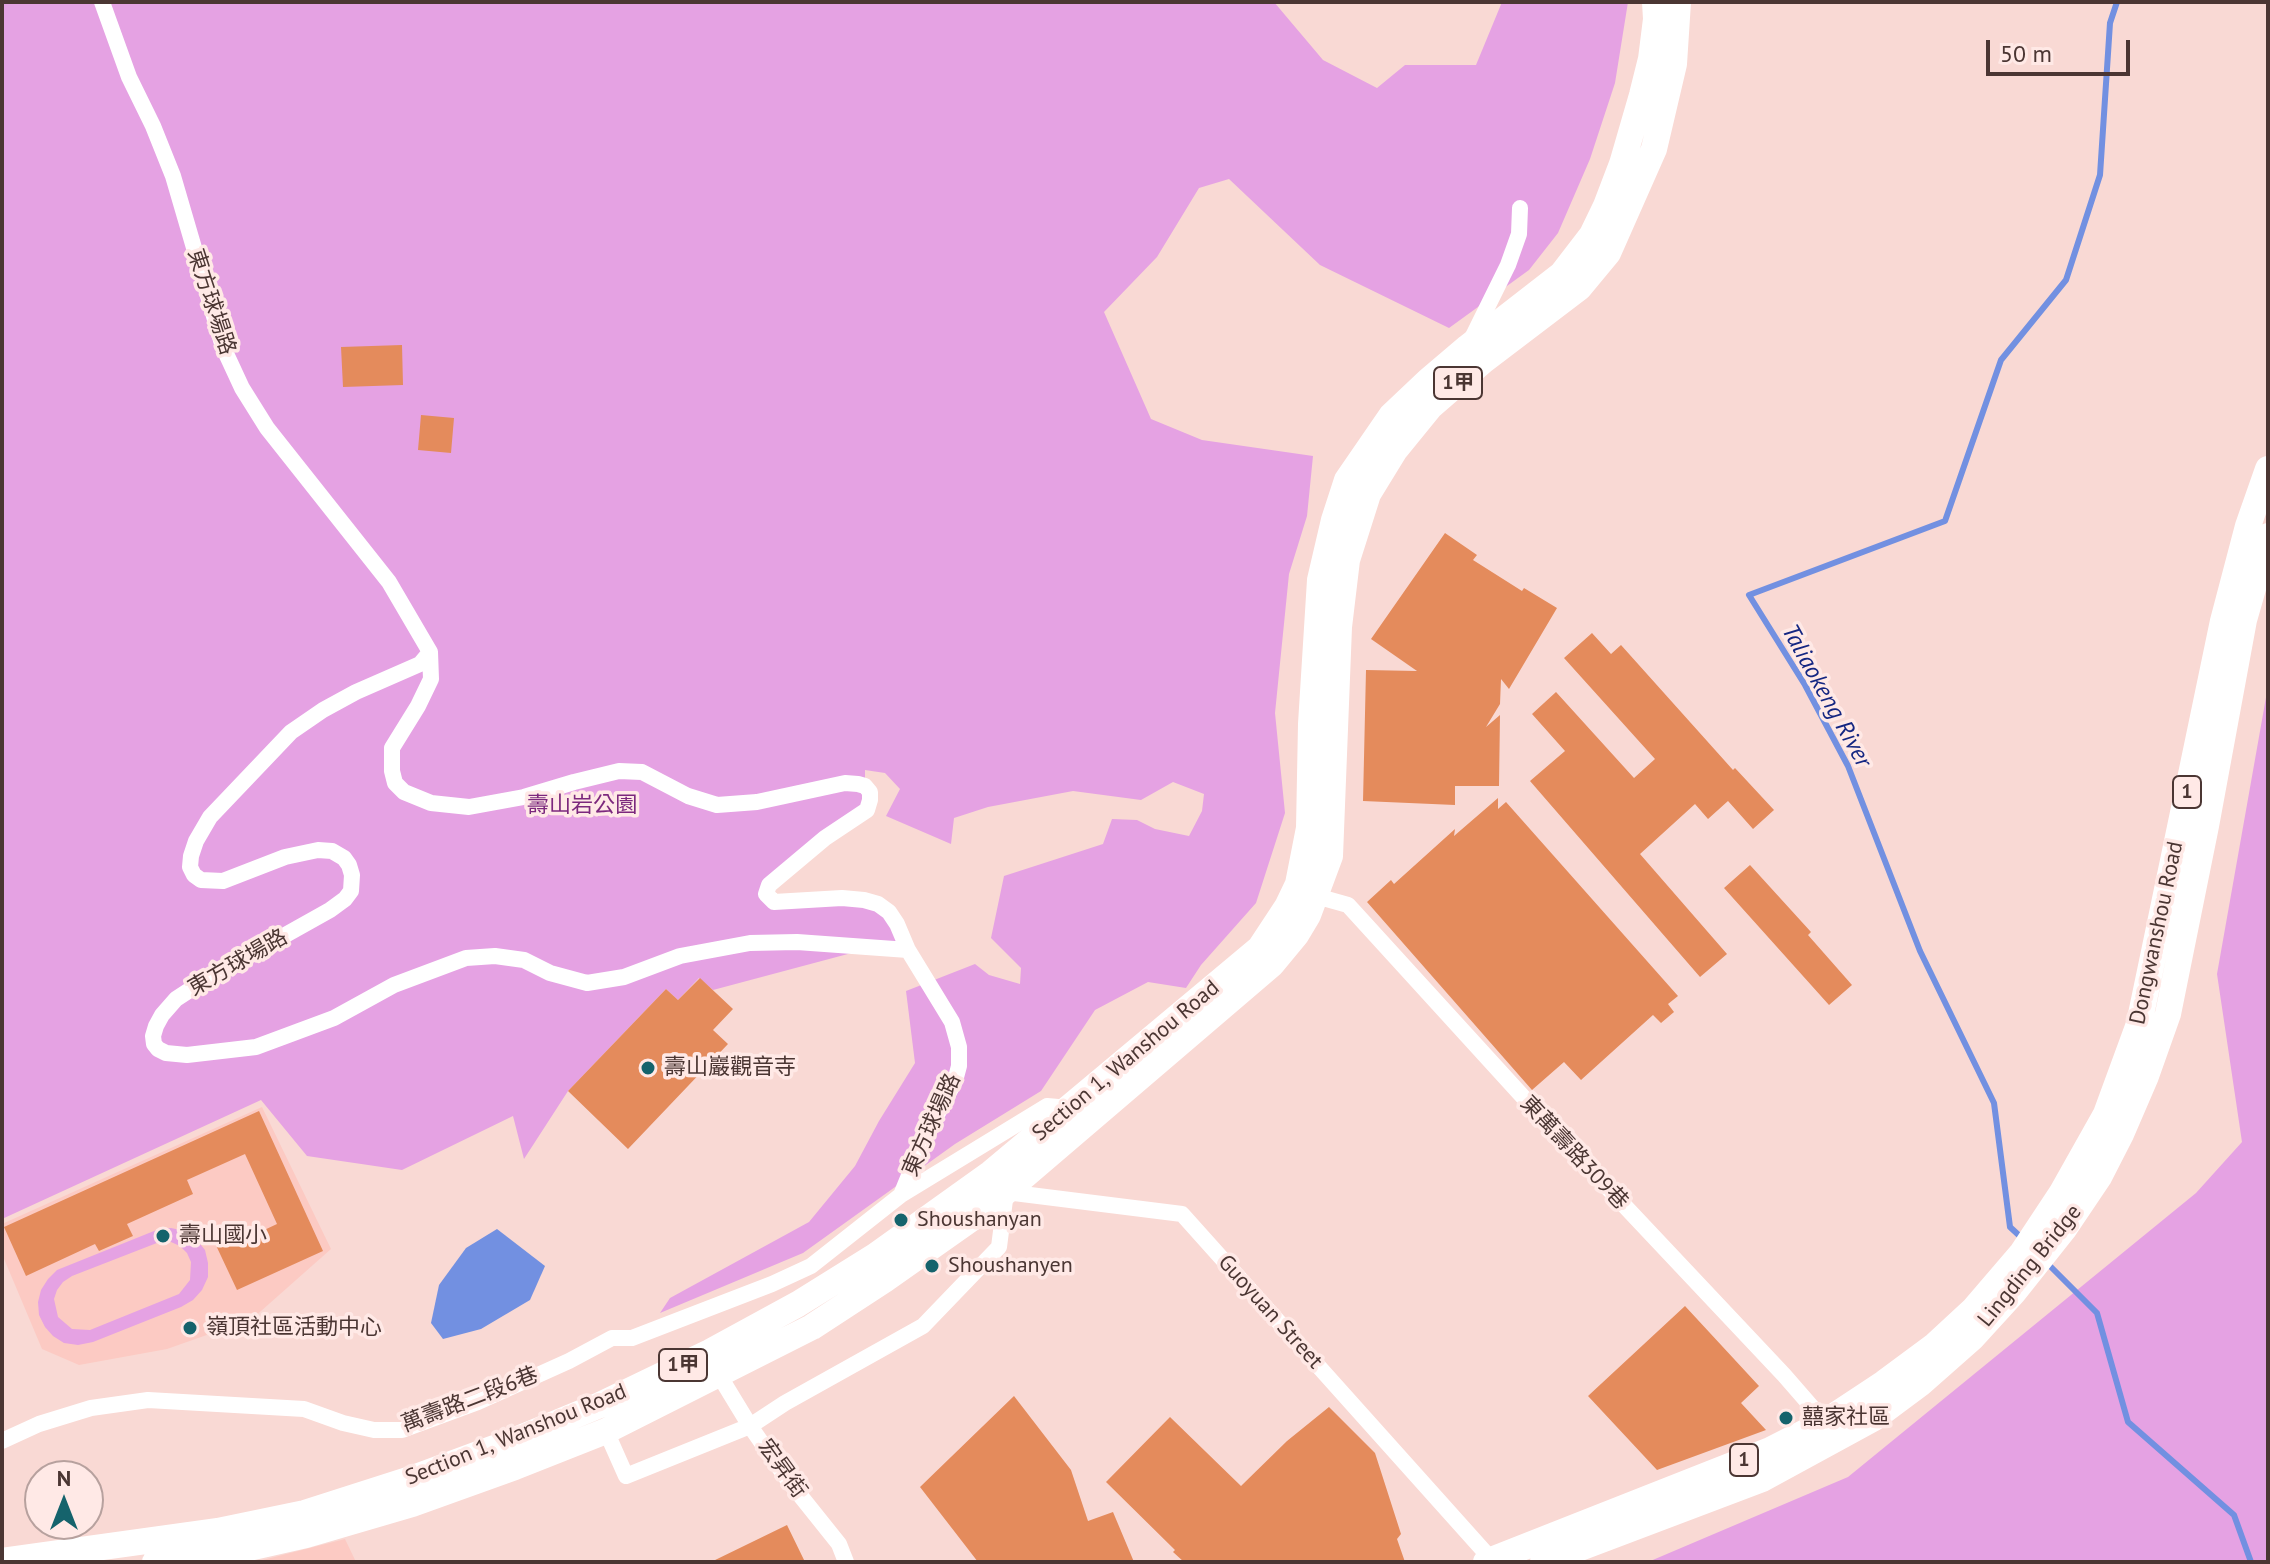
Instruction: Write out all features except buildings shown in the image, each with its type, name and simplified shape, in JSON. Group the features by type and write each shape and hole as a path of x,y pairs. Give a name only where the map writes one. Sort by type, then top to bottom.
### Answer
{"main road":[{"name":"Section 1, Wanshou Road","path":"155,1562 218,1555 306,1535 412,1504 606,1431 812,1327 884,1280 1076,1117 1272,964 1308,915 1307,890 1330,856 1339,627 1347,560 1368,494 1395,450 1430,407 1476,354 1562,274 1592,235 1622,164 1642,95 1651,59 1655,2"},
{"name":"Section 1, Wanshou Road","path":"1476,354 1579,288 1608,253 1654,149 1674,64 1678,2"},
{"name":"Dongwanshou Road","path":"2114,1124 2139,1024 2223,621 2248,526 2268,469"},
{"name":"Dongwanshou Road","path":"2114,1124 2146,1076 2168,1014 2244,620 2263,576 2268,536"},
{"name":"Lingding Bridge","path":"1832,1430 1974,1309 2022,1253 2061,1194 2114,1124"},
{"name":"Lingding Bridge","path":"1832,1430 1874,1418 1921,1383 1972,1338 2014,1292 2064,1229 2090,1190 2114,1124"},
{"name":"Section 1, Wanshou Road","path":"2,1561 218,1531 305,1513 508,1443 600,1405 710,1352 798,1304 998,1182"},
{"name":"1","path":"1489,1561 1770,1450 1832,1430"},
{"name":"1","path":"1543,1562 1762,1479 1832,1430"}],"street":[{"name":"東方球場路","path":"102,2 129,77 173,176 223,347 242,388 267,428 389,582 430,652 431,679 392,748 395,783 404,792 431,803 469,807 524,797 619,771 642,772 688,796 717,805 757,802 828,785 858,784 870,792 867,810 813,848 769,885 766,894 774,902 842,898 878,904 889,912 897,924 908,950 952,1022 959,1047 955,1081 923,1141 901,1195"},
{"path":"1476,354 1519,234 1520,208"},
{"name":"東方球場路","path":"430,652 420,664 356,692 291,732 210,817 191,856 190,867 201,880 223,881 285,857 318,850 332,851 344,858 353,883 345,899 330,910 176,999 156,1026 153,1036 158,1049 187,1055 256,1047 334,1018 394,985 466,958 495,956 524,960 550,973 587,983 624,977 680,956 750,943 797,942 908,950"},
{"name":"東萬壽路309巷","path":"1307,890 1348,905 1832,1430"},
{"name":"東方球場路","path":"901,1195 1047,1106 1076,1117"},
{"path":"606,1431 626,1476 750,1426 923,1326 999,1247 998,1182"},
{"name":"Guoyuan Street","path":"998,1182 1182,1214 1489,1561"},
{"name":"萬壽路二段6巷","path":"2,1441 39,1424 91,1408 148,1400 304,1409 374,1430 402,1430 478,1402 612,1338 632,1338 811,1266 901,1195"},
{"name":"宏昇街","path":"719,1375 787,1479 839,1544 846,1562"}],"shaded area":[{"name":"壽山國小","path":"262,1107 331,1249 252,1319 167,1349 79,1365 42,1349 2,1254 2,1224"},
{"path":"345,1539 356,1562 255,1562"}],"green space":[{"name":"壽山岩公園","path":"2,2 1274,2 1323,60 1377,88 1405,65 1476,65 1502,2 1628,2 1615,83 1590,159 1558,233 1529,270 1449,328 1320,265 1229,179 1199,188 1157,257 1104,312 1151,419 1202,440 1313,456 1307,516 1289,574 1275,713 1285,813 1256,903 1201,965 1186,988 1148,982 1095,1010 1041,1091 955,1144 803,1253 660,1313 670,1298 809,1222 855,1166 915,1063 906,991 975,964 989,975 1020,984 1021,968 991,938 1004,876 1103,844 1112,819 1137,820 1155,829 1189,836 1202,811 1204,794 1173,782 1141,800 1073,791 988,807 954,818 951,844 886,816 900,789 885,773 865,770 865,786 870,800 766,894 889,912 904,939 713,990 699,978 678,1000 666,989 568,1091 524,1159 513,1116 402,1170 307,1156 261,1100 2,1219"},
{"path":"2268,686 2268,1562 1648,1562 1848,1477 2196,1193 2242,1142 2217,974"},
{"path":"159,1229 185,1231 205,1250 208,1277 193,1300 93,1342 78,1345 64,1343 53,1336 39,1315 41,1290 48,1279 57,1270","holes":["162,1241 180,1246 191,1262 190,1280 179,1294 90,1330 72,1329 58,1317 54,1299 57,1290 72,1276"]}],"water":[{"path":"497,1229 545,1266 530,1300 481,1329 443,1339 431,1323 439,1285 466,1248"}],"waterway":[{"name":"Taliaokeng River","path":"2024,1240 2010,1227 1994,1103 1920,951 1848,766 1805,685 1749,595 1945,521 2001,360 2066,280 2100,175 2110,23 2117,2"},
{"name":"Taliaokeng River","path":"2046,1262 2097,1313 2128,1422 2234,1515 2251,1562"}],"place":[{"name":"壽山巖觀音寺","path":"648,1068"},
{"name":"Shoushanyan","path":"901,1220"},
{"name":"壽山國小","path":"163,1236"},
{"name":"Shoushanyen","path":"932,1266"},
{"name":"嶺頂社區活動中心","path":"190,1328"},
{"name":"囍家社區","path":"1786,1418"}]}
